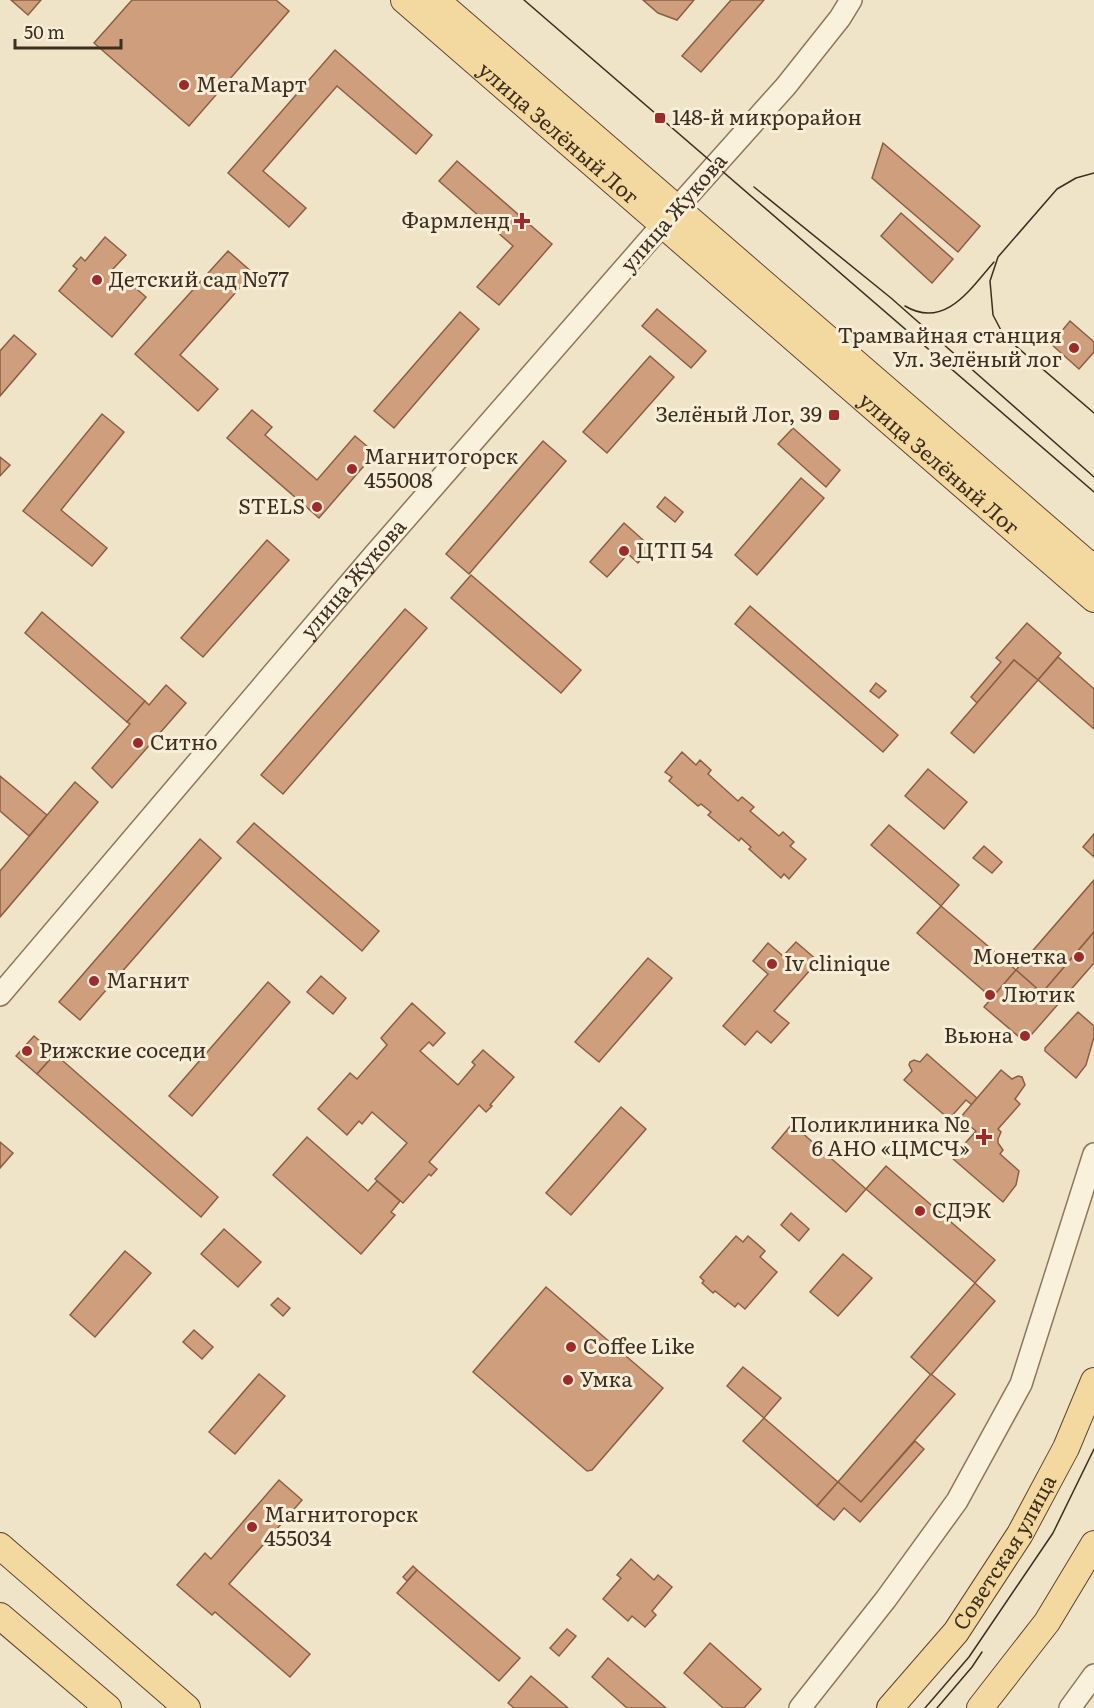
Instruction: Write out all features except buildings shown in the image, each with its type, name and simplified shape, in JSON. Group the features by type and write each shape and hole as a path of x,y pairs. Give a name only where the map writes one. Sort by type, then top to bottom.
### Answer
{"main road":[{"name":"улица Зелёный Лог","path":"404,0 670,216 1094,569"},
{"name":"улица Зелёный Лог","path":"436,0 670,216 1094,599"},
{"name":"Советская улица","path":"890,1708 956,1632 1020,1534 1066,1448 1094,1381"},
{"path":"980,1708 1047,1622 1094,1544"},
{"path":"0,1546 187,1708"},
{"path":"0,1616 108,1708"}],"street":[{"name":"улица Жукова","path":"0,995 380,547 786,86 840,18 851,0"},
{"path":"800,1708 886,1599 957,1501 1021,1384 1094,1155"},
{"path":"1070,1708 1094,1675"}],"tram line":[{"path":"524,0 1094,492"},
{"path":"1094,173 1076,178 1057,189 998,257 990,281 993,315 1004,336 1094,413"},
{"path":"754,187 891,298 1094,477"},
{"path":"905,306 919,312 933,313 945,309 966,294 994,262"},
{"path":"925,1708 969,1657 1053,1533 1094,1449"},
{"path":"937,1708 982,1652"}],"place":[{"name":"МегаМарт","path":"184,85"},
{"name":"148-й микрорайон","path":"660,118"},
{"name":"Фармленд","path":"522,221"},
{"name":"Детский сад №77","path":"97,280"},
{"name":"Трамвайная станция Ул. Зелёный лог","path":"1074,348"},
{"name":"Зелёный Лог, 39","path":"834,415"},
{"name":"Магнитогорск 455008","path":"352,469"},
{"name":"STELS","path":"317,507"},
{"name":"ЦТП 54","path":"624,551"},
{"name":"Ситно","path":"138,743"},
{"name":"Монетка","path":"1079,957"},
{"name":"Iv clinique","path":"772,964"},
{"name":"Магнит","path":"94,981"},
{"name":"Лютик","path":"990,995"},
{"name":"Вьюна","path":"1025,1036"},
{"name":"Рижские соседи","path":"27,1051"},
{"name":"Поликлиника № 6 АНО «ЦМСЧ»","path":"984,1137"},
{"name":"СДЭК","path":"920,1211"},
{"name":"Coffee Like","path":"571,1347"},
{"name":"Умка","path":"568,1380"},
{"name":"Магнитогорск 455034","path":"252,1527"}]}
